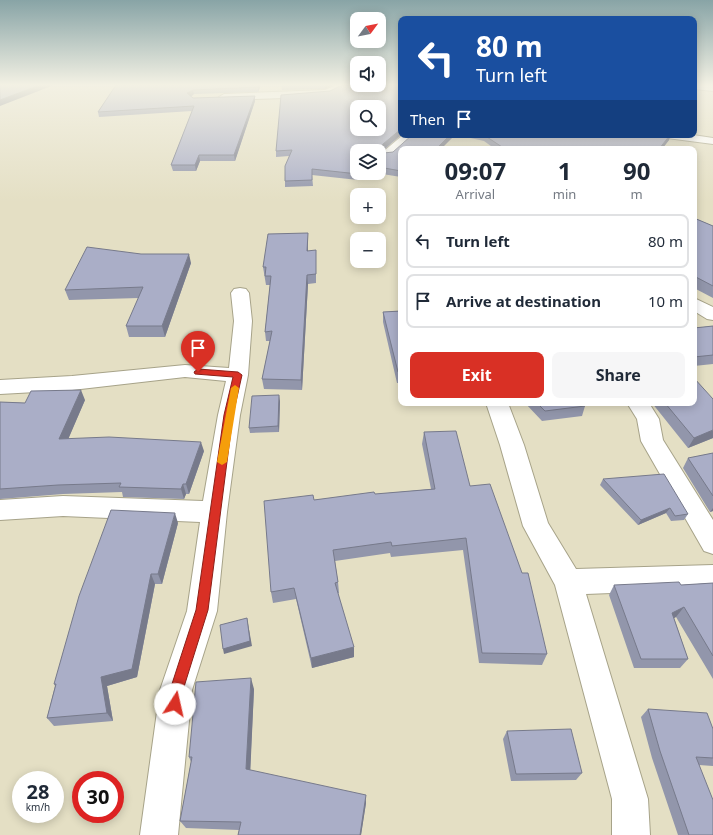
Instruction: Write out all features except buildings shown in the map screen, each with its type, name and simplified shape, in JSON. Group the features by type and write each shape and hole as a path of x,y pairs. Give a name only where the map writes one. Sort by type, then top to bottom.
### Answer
{"street":[{"path":"388,154 407,138"},
{"path":"690,138 713,141"},
{"path":"159,835 176,690 202,610 214,512 229,415 238,375 243,321 240,293"},
{"path":"697,304 713,314"},
{"path":"697,317 713,314"},
{"path":"0,387 72,383 185,371 238,375"},
{"path":"498,406 512,445 536,526 568,582 630,799 631,835"},
{"path":"640,406 648,419 652,441 713,543"},
{"path":"0,510 63,506 214,512"},
{"path":"568,582 713,577"}],"slow traffic":[{"path":"222,462 229,415 235,388"}],"route":[{"path":"175,704 176,690 202,610 214,512 229,415 238,375 198,372"}]}
